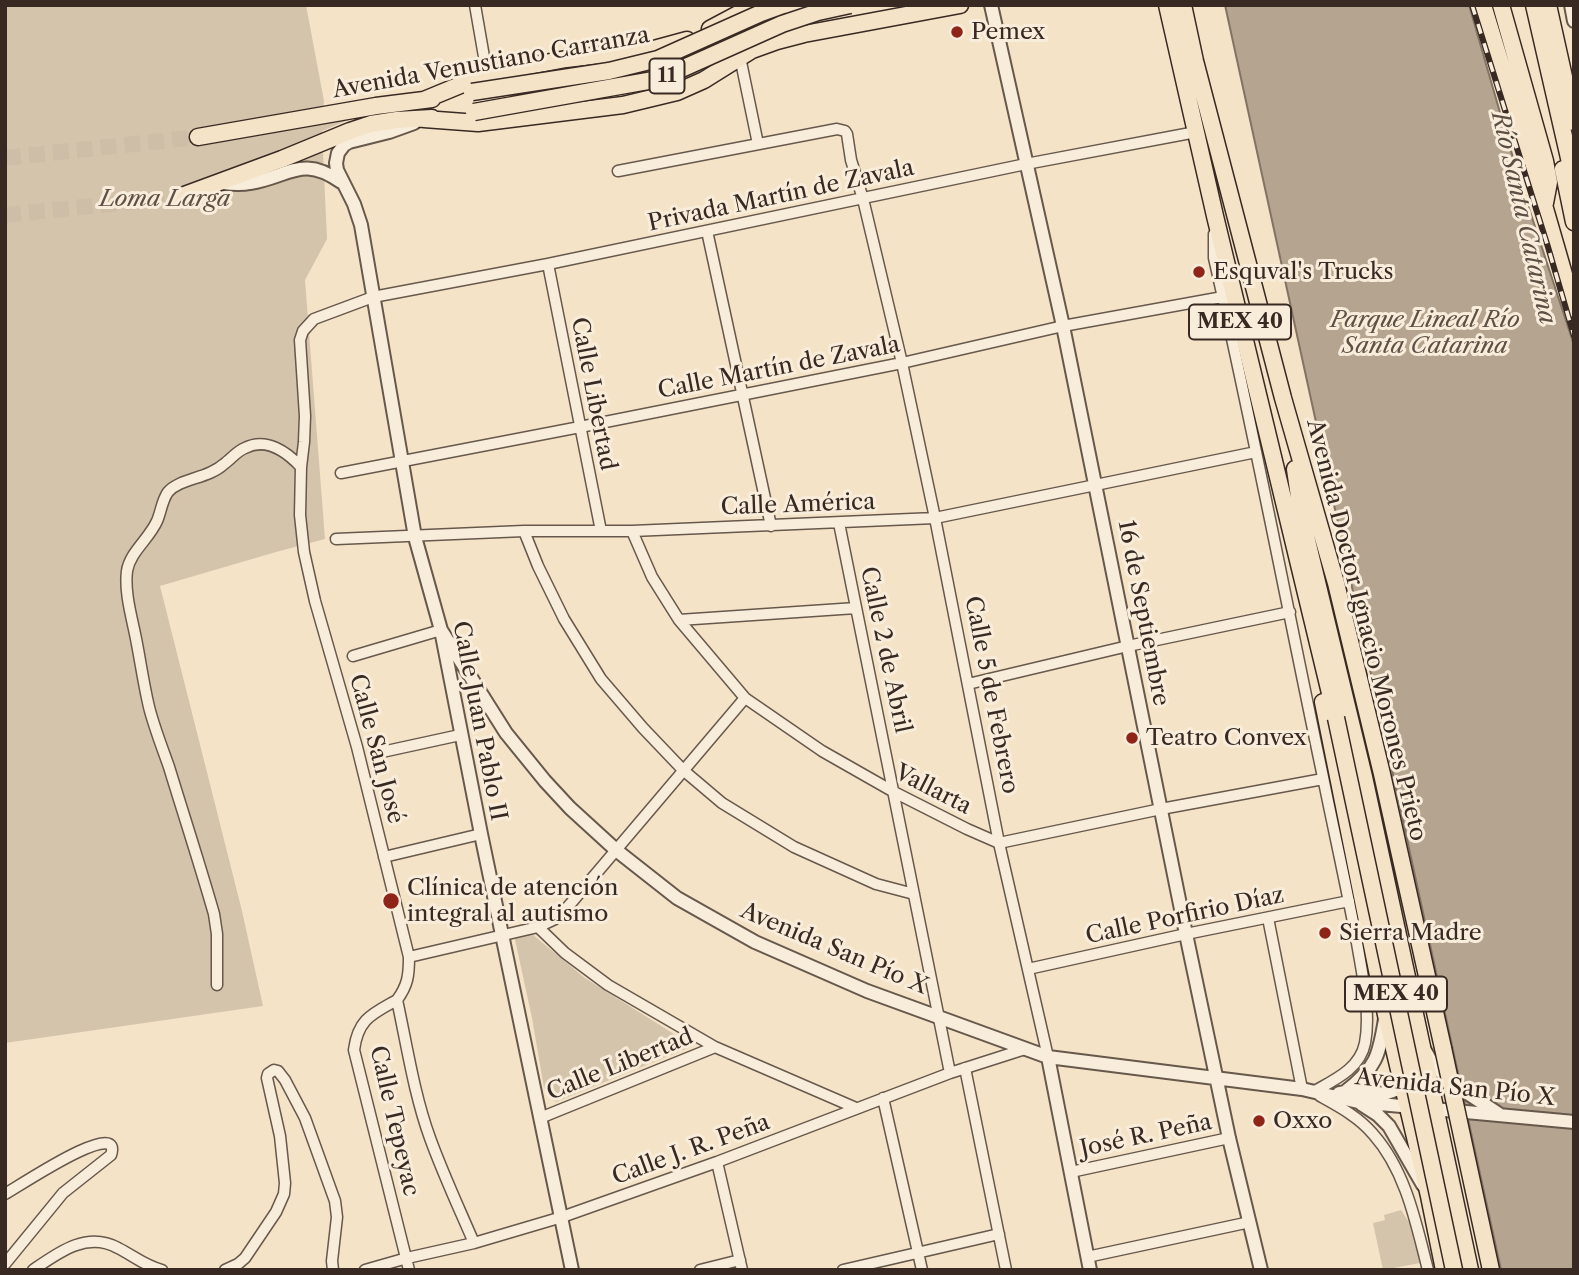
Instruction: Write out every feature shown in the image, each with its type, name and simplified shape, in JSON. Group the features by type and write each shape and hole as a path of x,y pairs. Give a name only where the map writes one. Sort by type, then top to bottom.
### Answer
{"main road":[{"path":"424,100 487,74 566,59 654,49 681,42 755,5"},
{"name":"Avenida Venustiano Carranza","path":"198,137 376,106 609,71 658,59 783,5"},
{"name":"Avenida Venustiano Carranza","path":"178,197 221,183 371,124 474,112 659,79 782,24 850,5"},
{"path":"424,119 478,123 622,105 660,97 704,80 752,50 777,41 960,5"},
{"name":"MEX 40","path":"1167,5 1336,718 1454,1270"},
{"name":"Avenida Doctor Ignacio Morones Prieto","path":"1182,5 1283,398 1336,583 1382,774 1491,1270"},
{"path":"1191,5 1220,158"},
{"path":"1483,5 1574,309"},
{"path":"1501,5 1545,162 1549,183 1544,205"},
{"path":"1539,7 1553,115 1574,222"},
{"path":"1539,7 1574,122"},
{"path":"654,49 643,66 643,75 660,97"},
{"path":"1548,73 1574,180"},
{"name":"MEX 40","path":"1283,398 1303,524 1364,777 1470,1270"},
{"name":"MEX 40","path":"1311,620 1325,718 1386,1015 1429,1196 1430,1269"},
{"path":"1412,1126 1435,1147 1447,1165"}],"street":[{"path":"475,5 487,74"},
{"name":"16 de Septiembre","path":"991,5 1063,326 1229,1138 1261,1270"},
{"path":"1571,5 1574,21"},
{"path":"618,171 758,144 740,57"},
{"name":"Calle Juan Pablo II","path":"424,119 344,145 338,153 336,163 361,225 415,537 441,630 460,735 572,1270"},
{"name":"Calle 5 de Febrero","path":"758,144 837,129 845,131 849,138 855,174 902,363 999,843 1048,1057 1089,1264"},
{"name":"Privada Martín de Zavala","path":"373,297 1196,132"},
{"path":"221,183 252,183 304,168 324,172 343,183"},
{"path":"1215,216 1214,258 1290,612 1364,980 1367,1022 1363,1052 1340,1077 1308,1091"},
{"path":"707,231 771,526"},
{"name":"Calle Libertad","path":"548,264 601,531"},
{"name":"Calle San José","path":"373,297 314,319 303,331 300,340 305,415 300,516 304,552 315,601 357,747 409,957 406,988 397,1000"},
{"name":"Calle Martín de Zavala","path":"341,473 902,363 1063,326 1223,297"},
{"path":"217,985 215,914 150,708 131,612 127,569 132,556 149,536 167,493 182,482 208,475 251,445 272,446 291,456 301,467"},
{"name":"Calle América","path":"336,539 524,531 632,531 935,518 1256,452"},
{"name":"Calle 2 de Abril","path":"839,523 950,1073"},
{"path":"524,531 564,619 601,678 643,728 684,770 722,803 794,847 876,884 914,894"},
{"name":"Vallarta","path":"632,531 652,577 679,620 745,698 822,751 894,792 999,843"},
{"path":"679,620 856,608"},
{"path":"968,684 1128,646 1290,612"},
{"path":"353,656 441,630"},
{"name":"Avenida San Pío X","path":"441,630 506,733 545,781 616,850 677,898 755,942 867,991 1048,1057 1308,1091 1358,1102 1574,1122"},
{"path":"409,957 538,927 555,919 745,698"},
{"path":"382,752 460,735"},
{"path":"999,843 1323,779"},
{"path":"384,857 481,834"},
{"name":"Calle Porfirio Díaz","path":"1028,969 1349,901"},
{"path":"1268,918 1308,1091 1355,1118 1372,1132 1384,1148 1410,1200 1430,1269"},
{"path":"538,927 565,953 608,985 715,1047 856,1108"},
{"path":"397,1000 429,1136 474,1243"},
{"name":"Calle Tepeyac","path":"397,1000 371,1014 361,1025 354,1050 410,1270"},
{"path":"1346,1091 1363,1078 1376,1058 1386,1015"},
{"path":"1402,1086 1416,1060 1419,1035"},
{"path":"1419,1035 1435,1066 1458,1086 1501,1115"},
{"name":"Calle Libertad","path":"540,1118 715,1047"},
{"name":"Calle J. R. Peña","path":"365,1270 474,1243 562,1217 717,1162 950,1073 1025,1049"},
{"path":"965,1068 1006,1270"},
{"path":"225,1270 245,1258 276,1212 284,1194 280,1136 267,1078 274,1070 285,1080 305,1118 330,1186 337,1216 333,1270"},
{"name":"Avenida San Pío X","path":"1332,1095 1346,1091 1384,1094 1402,1086"},
{"path":"883,1098 922,1270"},
{"path":"1358,1102 1389,1126 1429,1196"},
{"name":"José R. Peña","path":"1071,1172 1229,1138"},
{"path":"5,1194 88,1147 104,1142 113,1146 111,1155 63,1192 5,1264"},
{"path":"700,1270 741,1265 717,1162"},
{"path":"1089,1264 1250,1222"},
{"path":"843,1270 999,1234"},
{"path":"33,1270 71,1247 83,1242 101,1240 119,1248 144,1265 162,1270"}],"green space":[{"name":"Loma Larga","path":"5,5 306,5 324,101 322,120 358,116 322,131 327,239 305,280 325,539 160,586 242,911 263,1006 5,1043"},
{"path":"526,929 585,978 693,1046 556,1102 544,1088 514,935"},
{"path":"1401,1210 1412,1227 1420,1263 1383,1270 1373,1223 1385,1220 1384,1215"}],"water":[{"name":"Río Santa Catarina","path":"1225,5 1469,5 1518,175 1574,346 1574,1270 1501,1270"}],"tunnel":[{"path":"5,158 198,137"},
{"path":"5,215 179,197"}],"railway":[{"path":"1472,5 1574,336"}],"place":[{"name":"Pemex","path":"957,32"},
{"name":"Esquval's Trucks","path":"1199,272"},
{"name":"Teatro Convex","path":"1132,738"},
{"name":"Clínica de atención integral al autismo","path":"391,901"},
{"name":"Sierra Madre","path":"1325,933"},
{"name":"Oxxo","path":"1259,1121"}],"park label":[{"name":"Parque Lineal Río Santa Catarina","path":"1425,333"}]}
